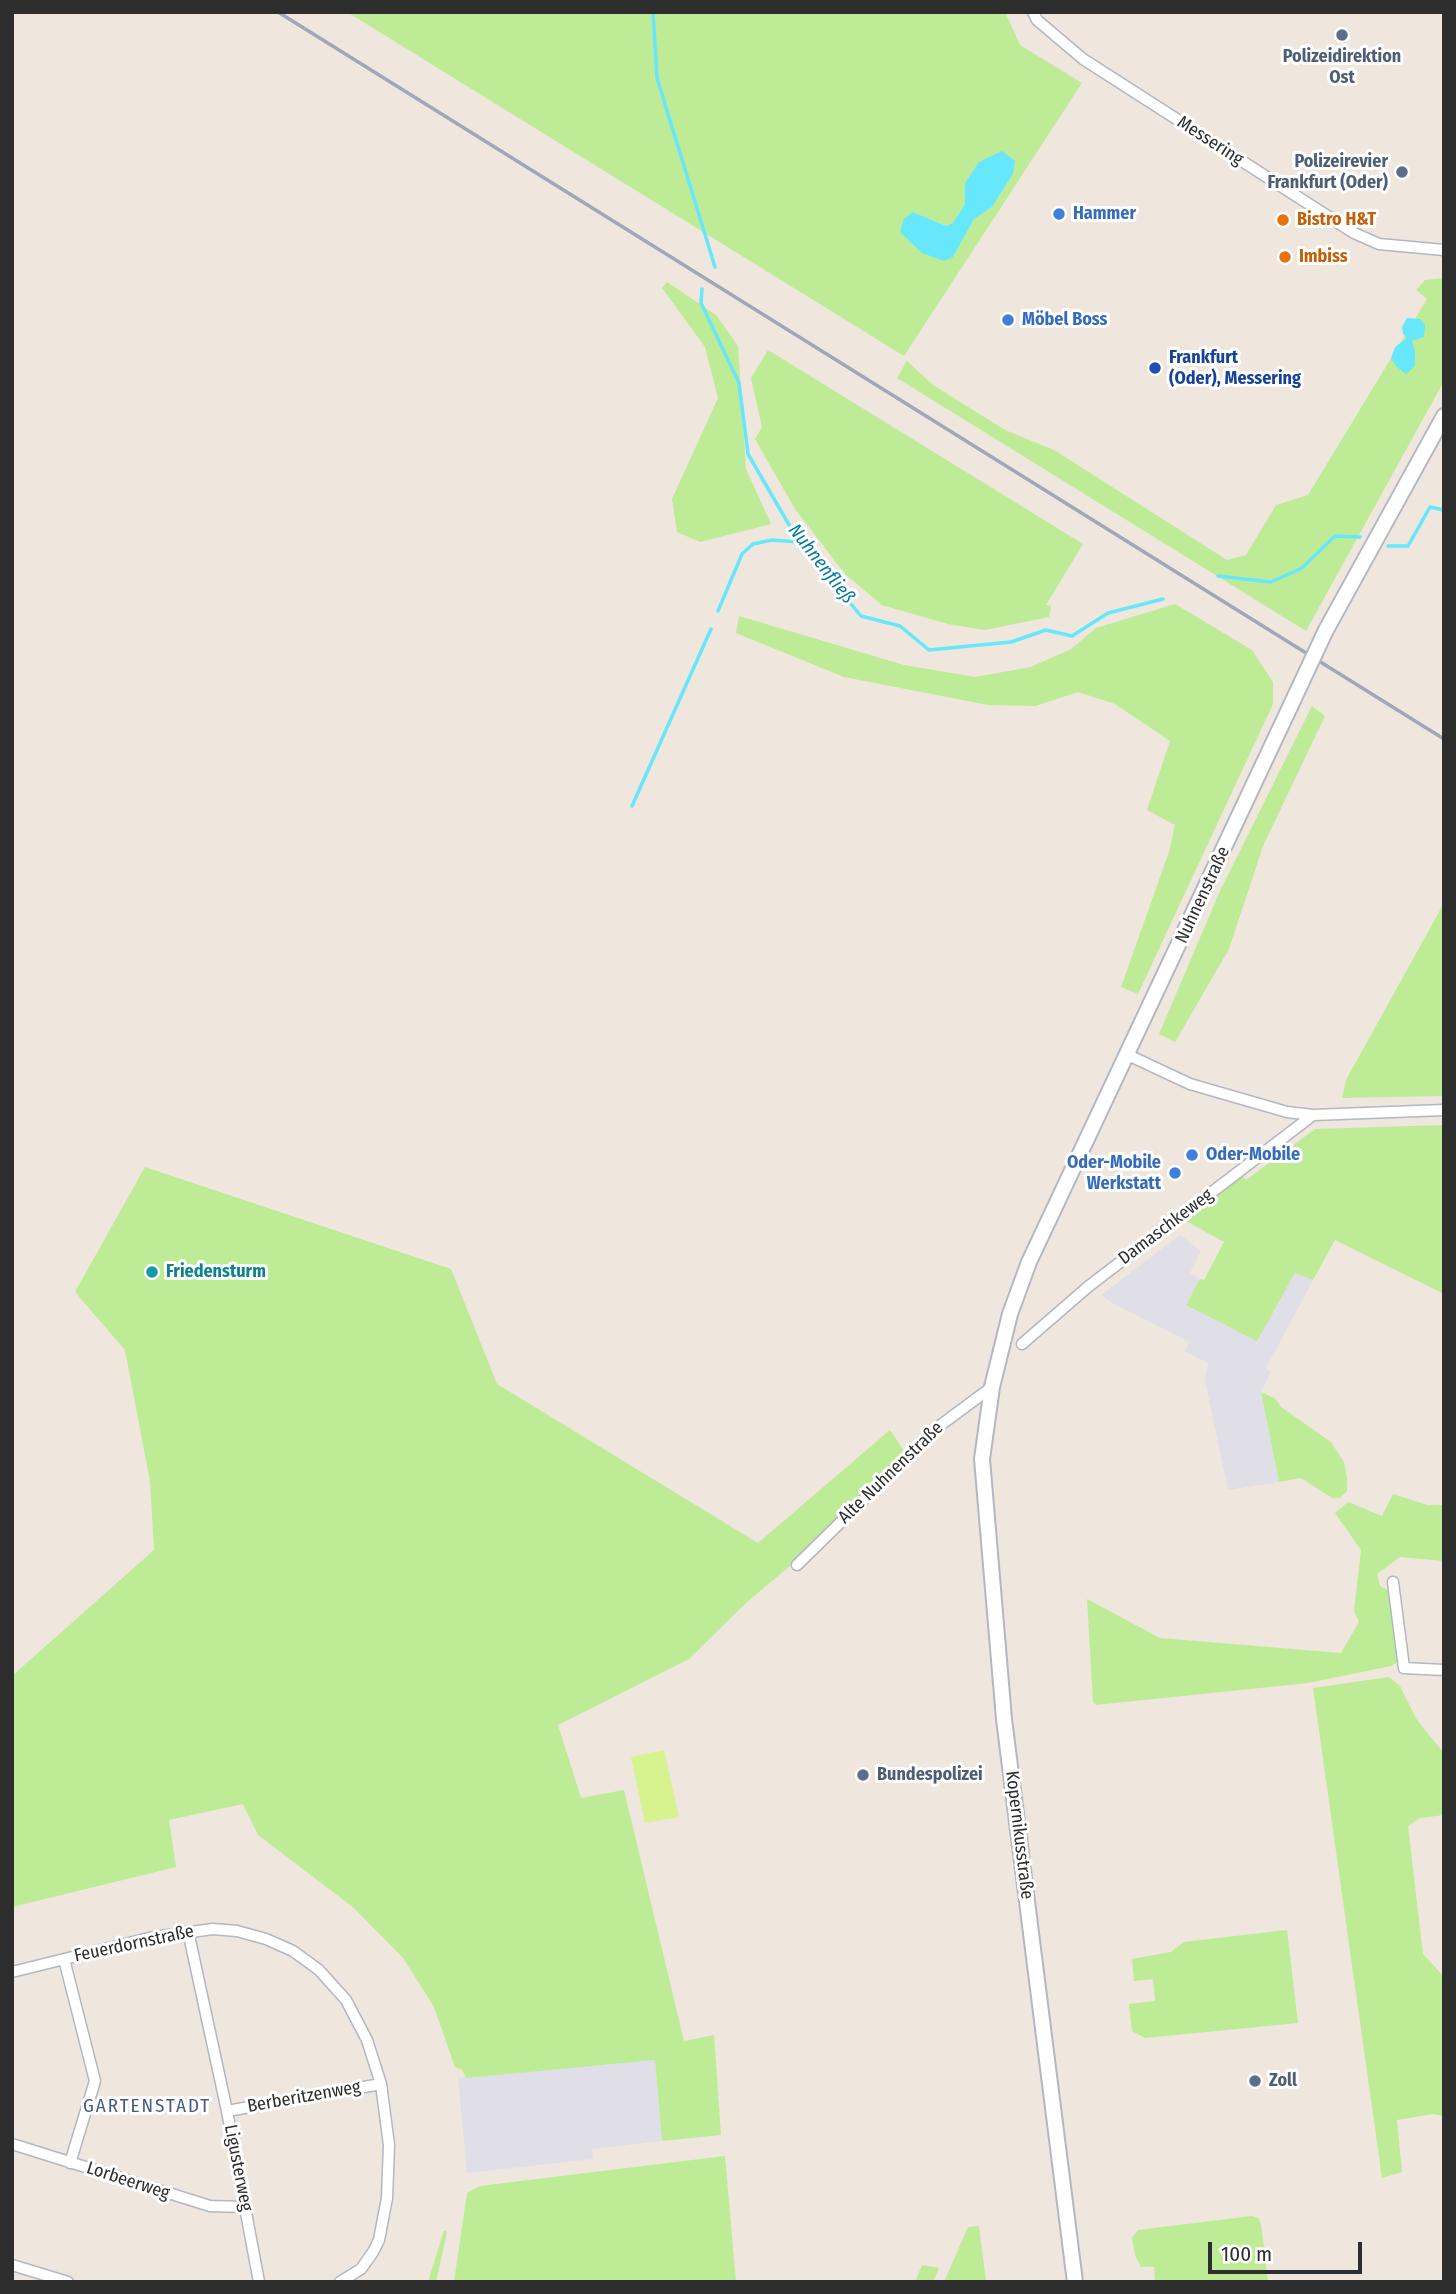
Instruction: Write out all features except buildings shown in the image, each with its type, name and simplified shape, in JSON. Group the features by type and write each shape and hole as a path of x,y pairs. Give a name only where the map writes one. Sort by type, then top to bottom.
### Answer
{"main road":[{"name":"Nuhnenstraße","path":"992,1387 1010,1314 1029,1262 1326,630 1444,416"},
{"name":"Kopernikusstraße","path":"992,1387 982,1459 1004,1719 1075,2282"}],"street":[{"name":"Messering","path":"1033,12 1037,20 1083,59 1354,233 1379,244 1444,250"},
{"path":"1128,1055 1190,1084 1287,1112 1313,1115 1444,1110"},
{"name":"Damaschkeweg","path":"1022,1345 1088,1286 1313,1115"},
{"name":"Alte Nuhnenstraße","path":"797,1565 938,1427 992,1387"},
{"path":"1393,1583 1404,1668 1444,1670"},
{"name":"Feuerdornstraße","path":"12,1972 188,1931 213,1929 247,1933 282,1945 307,1961 331,1982 346,2000 367,2040 381,2084 387,2118 390,2163 379,2240 361,2269 340,2282"},
{"name":"Ligusterweg","path":"188,1931 227,2111 259,2282"},
{"path":"64,1959 95,2081 70,2163"},
{"name":"Berberitzenweg","path":"227,2111 381,2084"},
{"name":"Lorbeerweg","path":"12,2144 210,2206 246,2207"},
{"path":"12,2264 68,2282"}],"shaded area":[{"path":"1180,1235 1201,1251 1190,1273 1200,1279 1187,1305 1295,1272 1313,1280 1266,1368 1271,1371 1261,1392 1279,1482 1228,1490 1205,1380 1208,1363 1185,1351 1189,1342 1101,1295"},
{"path":"655,2060 662,2141 592,2149 593,2159 467,2173 458,2078"}],"green space":[{"path":"347,12 1005,12 1020,45 1082,83 904,356","holes":["1013,174 992,207 974,219 953,257 913,212 946,226 953,223 965,204 965,183"]},
{"path":"1444,278 1444,381 1306,631 897,378 907,361 933,385 1005,430 1054,450 1227,560 1246,555 1276,505 1308,495 1427,299 1416,290 1425,280"},
{"path":"667,282 716,315 738,346 746,469 771,524 700,542 677,532 672,499 718,398 705,347 662,288"},
{"path":"768,350 1083,544 1046,605 1051,606 1049,617 985,630 948,624 882,605 845,574 795,509 755,439 762,427 751,378"},
{"path":"1175,604 1252,650 1273,682 1273,704 1138,994 1121,987 1169,852 1175,825 1147,810 1170,741 1115,704 1078,692 1035,706 988,705 844,677 736,633 739,616 904,665 975,677 1031,667 1071,649 1096,628"},
{"path":"1312,706 1325,716 1263,846 1229,949 1175,1042 1159,1034 1220,891"},
{"path":"1444,903 1444,1096 1342,1098 1346,1080"},
{"path":"1444,1125 1444,1294 1335,1240 1313,1280 1295,1273 1257,1341 1186,1305 1200,1279 1204,1280 1224,1242 1186,1221 1243,1176 1246,1180 1315,1129"},
{"path":"145,1167 451,1269 497,1384 758,1543 890,1430 912,1463 747,1602 689,1659 558,1725 581,1798 624,1790 684,2041 714,2035 721,2135 662,2141 655,2060 466,2078 462,2070 455,2067 434,2007 403,1958 354,1908 258,1835 243,1804 169,1820 176,1867 12,1907 12,1676 154,1550 150,1481 125,1350 75,1292"},
{"path":"1261,1392 1276,1399 1281,1407 1331,1442 1344,1462 1347,1478 1347,1491 1340,1498 1332,1498 1301,1478 1279,1482"},
{"path":"1393,1494 1427,1505 1444,1505 1444,1561 1400,1557 1377,1574 1380,1586 1390,1591 1398,1662 1391,1666 1308,1683 1096,1705 1093,1702 1087,1599 1160,1638 1341,1653 1359,1622 1354,1611 1361,1550 1335,1513 1348,1502 1382,1516"},
{"path":"1389,1677 1400,1686 1417,1720 1444,1753 1444,1815 1420,1818 1408,1826 1423,1954 1444,1977 1444,2116 1433,2114 1397,2120 1402,2172 1382,2178 1313,1688"},
{"path":"664,1750 679,1817 645,1823 631,1757"},
{"path":"1287,1930 1298,2023 1145,2038 1132,2031 1129,2004 1155,2001 1153,1979 1134,1981 1132,1959 1171,1952 1184,1942"},
{"path":"725,2156 736,2282 454,2282 467,2193 480,2186"},
{"path":"1252,2216 1258,2218 1261,2223 1268,2282 1155,2282 1154,2267 1141,2267 1135,2255 1132,2238 1138,2230"},
{"path":"979,2226 986,2282 944,2282 968,2227"},
{"path":"444,2230 447,2232 436,2282 428,2282"},
{"path":"922,2265 939,2268 933,2282 915,2282"}],"water":[{"path":"1002,151 1015,161 1013,174 992,207 974,219 953,257 944,261 922,253 900,232 904,219 913,212 946,226 953,223 965,204 965,183 979,162"},
{"path":"1407,318 1420,319 1425,325 1424,337 1412,341 1415,366 1406,374 1391,358 1395,347 1407,338 1402,327"}],"waterway":[{"name":"Nuhnenfließ","path":"653,12 657,78 715,267"},
{"name":"Nuhnenfließ","path":"702,289 701,303 739,383 748,454 799,542 861,616 900,626 929,650 1011,642 1046,630 1072,636 1108,613 1163,599"},
{"name":"Nuhnenfließ","path":"1388,546 1408,546 1430,507 1444,510"},
{"name":"Nuhnenfließ","path":"1218,576 1271,582 1302,568 1335,536 1360,537"},
{"path":"718,611 742,554 753,544 772,540 799,542"},
{"path":"632,806 711,629"}],"railway":[{"path":"278,12 1444,739"}],"place":[{"name":"Polizeidirektion Ost","path":"1342,35"},
{"name":"Polizeirevier Frankfurt (Oder)","path":"1402,172"},
{"name":"Hammer","path":"1059,214"},
{"name":"Bistro H&T","path":"1283,220"},
{"name":"Imbiss","path":"1285,257"},
{"name":"Möbel Boss","path":"1008,320"},
{"name":"Frankfurt (Oder), Messering","path":"1155,368"},
{"name":"Oder-Mobile","path":"1192,1155"},
{"name":"Oder-Mobile Werkstatt","path":"1175,1173"},
{"name":"Friedensturm","path":"152,1272"},
{"name":"Bundespolizei","path":"863,1775"},
{"name":"Zoll","path":"1255,2081"}],"district":[{"name":"GARTENSTADT","path":"147,2107"}]}
